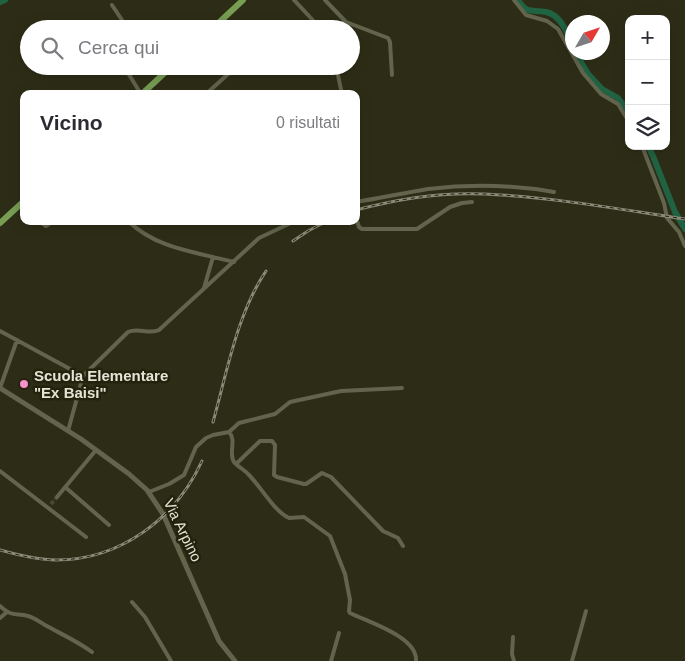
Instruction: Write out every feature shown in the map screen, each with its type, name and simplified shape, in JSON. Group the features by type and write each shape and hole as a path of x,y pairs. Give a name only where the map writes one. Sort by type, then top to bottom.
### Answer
{"main road":[{"path":"222,20 243,0"},
{"path":"146,90 162,75"},
{"path":"0,223 20,206"}],"street":[{"path":"294,0 313,20"},
{"path":"325,0 344,20"},
{"path":"514,0 526,15 547,21 558,29 583,73 601,94 618,104 625,115"},
{"path":"112,5 122,20"},
{"path":"360,27 388,38 390,42 392,75"},
{"path":"129,75 139,90"},
{"path":"210,90 227,75"},
{"path":"338,75 341,90"},
{"path":"644,150 664,204 667,218 679,232 685,246"},
{"path":"360,201 405,193 449,188 502,187 554,192"},
{"path":"358,225 362,229 415,229 425,225 450,207 472,202"},
{"path":"132,225 160,244 234,262"},
{"path":"68,431 83,376 128,332 134,330 158,331 261,238 287,225"},
{"path":"204,290 213,257"},
{"path":"0,331 83,376"},
{"path":"0,388 17,340"},
{"name":"Via Arpino","path":"0,388 96,450 149,492 165,518 219,641 235,661"},
{"path":"149,492 183,476 188,469 195,448 204,440 213,435 229,432 240,423 275,414 286,404 294,400 340,391 402,388"},
{"path":"229,432 233,436 232,458 285,516 289,518 304,517 330,536 345,574 349,591 350,613 405,641 415,652 416,661"},
{"path":"236,464 260,441 272,441 275,444 273,473 277,477 306,484 322,473 331,477 383,531 398,538 403,546"},
{"path":"57,497 96,450"},
{"path":"0,470 49,506 86,537"},
{"path":"65,487 109,525"},
{"path":"132,602 145,617 171,661"},
{"path":"0,606 13,615 29,616 77,641 92,652"},
{"path":"572,661 586,611"},
{"path":"0,618 7,612"},
{"path":"331,661 339,633"},
{"path":"513,637 512,654 514,661"}],"waterway":[{"path":"0,2 5,0"},
{"path":"518,0 527,10 546,12 556,17 565,28"},
{"path":"580,60 588,74 602,89 618,98 625,107"},
{"path":"650,150 675,212 685,229"}],"tunnel":[{"path":"51,504 57,497"}],"railway":[{"path":"360,209 420,197 484,194 610,207 685,219"},
{"path":"293,241 319,225"},
{"path":"213,422 240,324 247,306 266,271"},
{"path":"0,550 35,558 56,560 80,558 103,553 124,544 144,532 162,517 191,482 202,461"}],"place":[{"name":"Scuola Elementare \"Ex Baisi\"","path":"24,384"}]}
